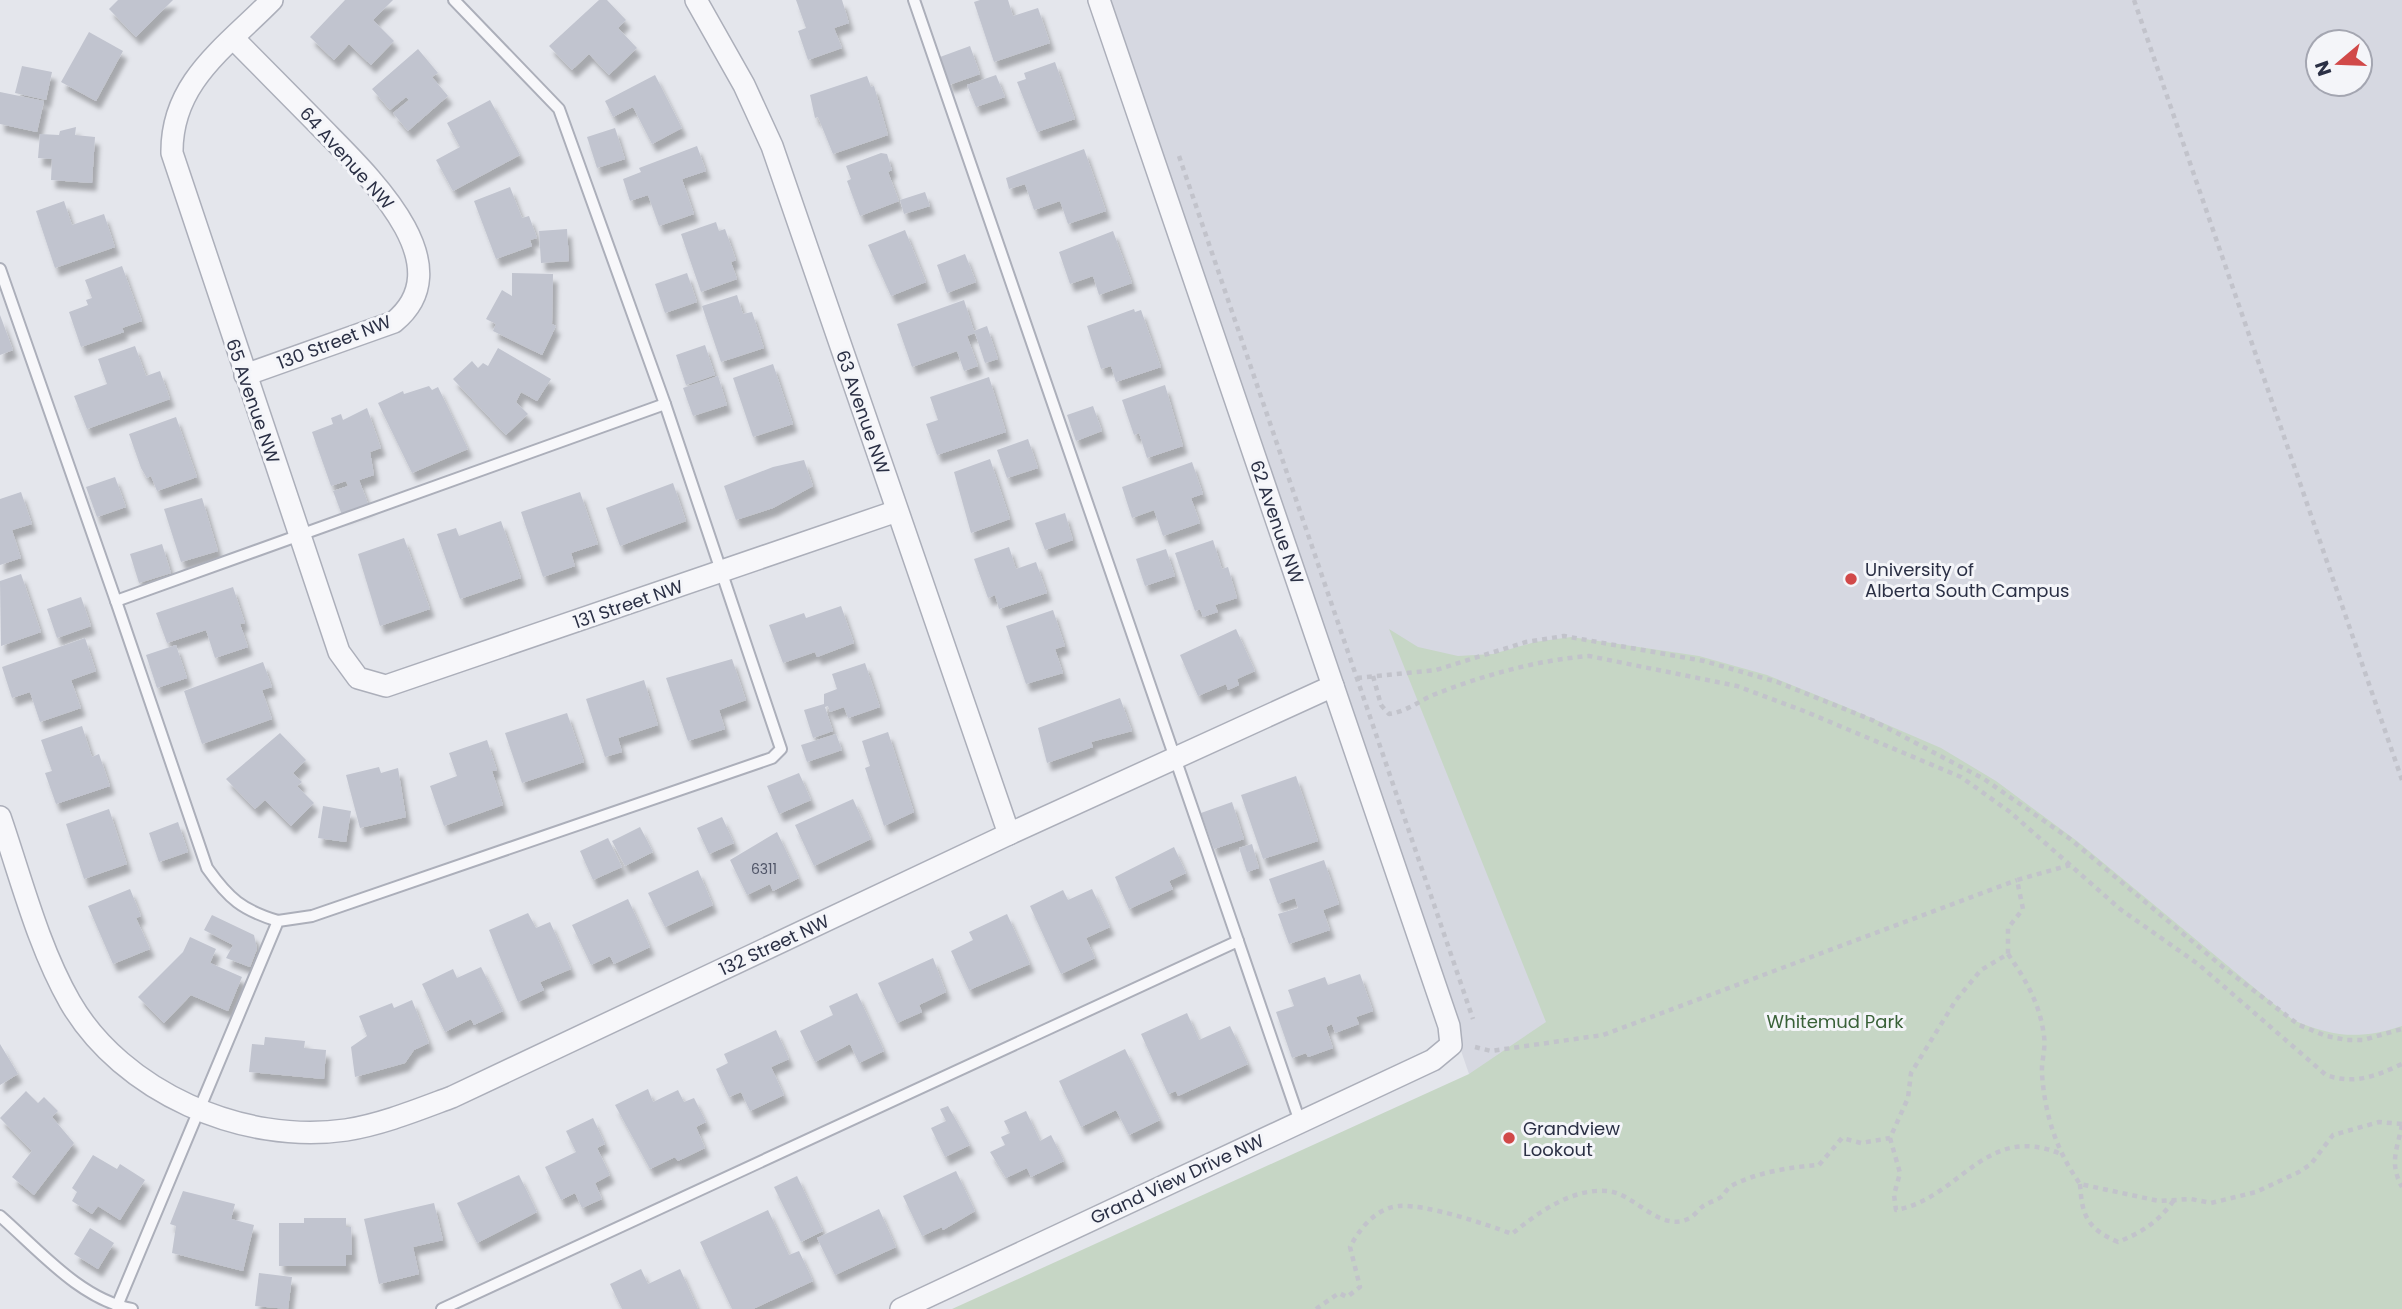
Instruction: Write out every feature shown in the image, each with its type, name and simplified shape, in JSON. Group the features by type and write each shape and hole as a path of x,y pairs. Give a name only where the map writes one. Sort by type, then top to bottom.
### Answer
{"street":[{"path":"234,38 272,0"},
{"name":"63 Avenue NW","path":"696,0 744,85 772,146 1009,834"},
{"name":"62 Avenue NW","path":"1099,0 1449,1026 1460,1051"},
{"name":"65 Avenue NW","path":"234,38 193,80 174,116 172,153 177,176 339,652 358,678"},
{"name":"64 Avenue NW","path":"234,38 382,191 410,238 419,277 416,298"},
{"name":"130 Street NW","path":"245,375 387,325 408,310 416,298"},
{"name":"131 Street NW","path":"358,678 386,687 897,511"},
{"name":"132 Street NW","path":"0,817 6,853 71,1004 96,1037 126,1066 163,1092 199,1110 249,1125 290,1131 344,1130 393,1119 452,1097 1009,834 1333,686"},
{"name":"Grand View Drive NW","path":"901,1309 1433,1060 1460,1051"}],"lane":[{"path":"0,270 207,868 228,897 253,914 278,921 312,916 772,758 780,749 665,404 559,109 454,0"},
{"path":"914,0 1300,1122"},
{"path":"116,601 665,404"},
{"path":"117,1306 278,921"},
{"path":"442,1309 1238,941"},
{"path":"0,1216 84,1289 117,1306 132,1309"}],"path":[{"path":"2134,0 2402,780"},
{"path":"1175,144 1471,1006 1475,1032"},
{"path":"1333,686 1359,678 1436,670 1526,642 1564,636 1704,661 1777,682 1872,720 1984,779 2070,839 2224,968 2299,1025 2326,1037 2347,1040 2363,1040 2402,1029"},
{"path":"1373,676 1381,705 1388,714 1476,680 1564,658 1589,656 1737,686 1804,711 1961,777 1987,793 2120,909 2198,964 2326,1075 2344,1081 2361,1079 2402,1064"},
{"path":"1460,1051 1475,1047 1491,1051 1603,1035 2017,880 2071,865"},
{"path":"2017,880 2023,909 2008,928 2008,954 2031,987 2045,1038 2042,1071 2048,1118 2062,1154 2080,1184 2085,1214 2097,1233 2118,1242 2140,1233 2161,1218 2175,1199"},
{"path":"2008,954 1981,970 1956,1000 1911,1073 1908,1098 1890,1138 1900,1173 1895,1195 1896,1210 1930,1197 1982,1157 2009,1147 2040,1145 2062,1154"},
{"path":"1475,1039 1475,1047"},
{"path":"2080,1184 2159,1201 2175,1199 2211,1203 2256,1192 2311,1164 2333,1135 2379,1122 2402,1124 2394,1149 2393,1167 2402,1187"},
{"path":"1317,1309 1339,1293 1347,1297 1360,1287 1350,1247 1361,1226 1398,1206 1466,1220 1512,1234 1544,1210 1584,1193 1608,1191 1630,1198 1656,1217 1672,1221 1689,1219 1703,1206 1722,1196 1729,1187 1787,1168 1819,1165 1842,1138 1861,1143 1890,1138"}],"shaded area":[{"name":"University of Alberta South Campus","path":"1101,0 2402,0 2402,1178 1469,1074"}],"green space":[{"name":"Whitemud Park","path":"1389,629 1418,647 1458,656 1493,654 1535,642 1571,637 1699,656 1767,675 1941,748 1996,781 2077,841 2293,1020 2321,1030 2347,1035 2373,1033 2402,1026 2402,1309 952,1309 1469,1074 1546,1022"}],"building":[{"path":"118,0 173,0 136,37 109,9"},
{"path":"345,0 393,0 373,20 394,41 371,65 349,44 334,60 310,37"},
{"path":"599,0 607,0 626,20 618,28 637,48 609,75 589,54 572,70 549,46"},
{"path":"796,0 842,0 849,23 834,28 842,48 808,60 798,31 806,28"},
{"path":"1008,0 1013,16 1038,8 1050,43 994,62 974,2"},
{"path":"89,32 123,51 96,101 61,82"},
{"path":"970,46 980,74 949,85 940,57"},
{"path":"418,49 438,73 432,77 448,96 408,131 393,113 409,100 406,97 390,110 372,89"},
{"path":"1055,62 1075,119 1037,132 1017,82 1026,79 1024,73"},
{"path":"22,66 52,72 46,100 15,93"},
{"path":"655,75 682,128 652,144 633,107 613,117 605,101"},
{"path":"996,75 1005,97 976,107 967,85"},
{"path":"867,76 871,87 874,86 888,135 833,154 818,117 815,118 810,95"},
{"path":"0,92 44,101 37,132 0,124"},
{"path":"490,100 520,155 453,191 436,160 460,147 447,123"},
{"path":"76,127 75,135 95,137 92,183 51,180 52,159 38,158 40,134 59,135 60,131"},
{"path":"615,128 625,159 597,168 587,137"},
{"path":"697,146 706,171 682,179 694,214 659,226 648,195 630,201 623,179 641,172 639,168"},
{"path":"1084,149 1106,211 1068,224 1060,201 1034,210 1025,184 1009,189 1006,178"},
{"path":"881,153 887,154 892,170 888,172 899,201 860,216 847,181 851,179 846,166"},
{"path":"510,187 522,218 529,216 537,238 530,240 532,246 496,259 474,201"},
{"path":"925,192 930,206 904,214 900,200"},
{"path":"64,201 72,225 104,214 115,247 55,268 36,211"},
{"path":"716,222 719,231 725,229 736,260 731,262 737,279 701,292 681,234"},
{"path":"567,229 569,261 541,263 539,231"},
{"path":"905,230 926,282 891,296 868,245"},
{"path":"1113,231 1132,283 1099,295 1093,276 1070,284 1059,252"},
{"path":"965,254 976,282 947,293 937,265"},
{"path":"122,266 142,321 122,328 124,332 81,347 69,312 88,305 86,300 92,298 85,280"},
{"path":"512,273 553,274 552,324 556,326 542,355 493,331 496,324 486,319 502,290 512,296"},
{"path":"687,273 697,302 665,313 655,284"},
{"path":"737,295 743,314 752,312 764,348 721,362 702,306"},
{"path":"964,300 974,331 987,326 998,359 985,363 975,333 967,336 978,366 964,371 957,351 912,367 897,324"},
{"path":"1134,309 1135,312 1141,310 1161,367 1116,382 1111,366 1101,369 1087,326"},
{"path":"0,315 13,350 0,355"},
{"path":"705,345 715,375 686,385 676,355"},
{"path":"135,346 146,376 160,371 170,399 87,429 74,396 107,384 98,359"},
{"path":"498,348 551,379 537,401 521,392 516,402 528,414 506,435 453,379 472,361 478,368 483,363 488,366"},
{"path":"773,364 793,424 753,437 733,378"},
{"path":"718,376 727,405 693,416 683,388"},
{"path":"989,377 1006,432 937,455 926,424 938,420 930,397"},
{"path":"1165,385 1183,446 1147,458 1139,433 1134,435 1122,400"},
{"path":"429,386 432,390 438,387 468,449 412,473 378,403 403,391 404,394"},
{"path":"1093,406 1102,431 1076,441 1067,415"},
{"path":"367,408 381,448 370,452 374,475 359,480 369,506 342,515 333,491 348,486 346,481 331,486 312,432 333,424 331,418 341,414 343,420"},
{"path":"176,417 197,477 157,491 151,476 147,478 141,468 129,434"},
{"path":"1028,439 1038,468 1007,478 997,450"},
{"path":"990,459 1010,519 971,533 954,472"},
{"path":"804,460 813,486 773,508 736,520 724,486 773,467"},
{"path":"1192,462 1203,494 1191,498 1200,523 1163,536 1154,510 1132,518 1122,487"},
{"path":"115,477 126,507 97,517 86,487"},
{"path":"673,483 686,521 620,546 606,508"},
{"path":"21,492 32,524 12,530 21,558 0,565 0,499"},
{"path":"580,492 598,544 571,553 575,566 543,577 521,512"},
{"path":"202,498 218,551 181,562 164,509"},
{"path":"1065,513 1073,540 1045,550 1035,523"},
{"path":"501,521 521,578 460,599 437,534 456,528 459,536"},
{"path":"404,538 430,609 380,626 358,554"},
{"path":"1213,540 1222,569 1228,567 1237,598 1215,605 1218,612 1203,617 1200,609 1195,611 1175,553"},
{"path":"162,544 171,573 139,583 130,554"},
{"path":"1009,547 1016,569 1036,562 1047,593 999,609 995,595 988,598 974,559"},
{"path":"1166,549 1175,576 1145,586 1136,559"},
{"path":"21,574 41,632 1,646 0,581"},
{"path":"233,587 245,623 240,624 248,647 215,658 206,630 167,643 156,613"},
{"path":"81,597 91,626 57,638 47,609"},
{"path":"841,606 854,643 817,657 815,652 783,663 769,625 804,613 806,618"},
{"path":"1053,610 1065,646 1055,649 1063,673 1026,684 1006,626"},
{"path":"1236,629 1255,671 1237,679 1239,685 1228,690 1226,684 1198,696 1180,655"},
{"path":"85,638 96,671 71,680 81,708 40,722 30,692 12,698 2,667"},
{"path":"176,645 187,678 157,688 146,655"},
{"path":"732,659 746,700 719,710 725,729 688,741 666,678"},
{"path":"263,662 272,687 262,690 272,719 202,744 184,691"},
{"path":"865,663 880,707 848,718 844,707 830,712 828,706 825,707 833,731 813,738 804,710 824,704 824,694 837,689 832,674"},
{"path":"644,680 658,725 618,738 622,752 605,757 586,699"},
{"path":"1120,698 1132,731 1091,742 1093,747 1047,763 1038,728"},
{"path":"567,713 584,762 522,783 505,733"},
{"path":"82,726 92,757 99,754 110,786 56,804 45,773 52,771 41,740"},
{"path":"888,732 914,812 884,826 865,768 870,766 862,741"},
{"path":"280,733 306,760 293,773 302,782 297,786 314,803 291,826 265,800 255,809 226,779"},
{"path":"836,734 842,750 807,762 801,745"},
{"path":"487,740 497,770 492,771 503,805 444,826 430,786 457,776 449,753"},
{"path":"379,767 381,773 398,768 406,817 360,828 346,775"},
{"path":"799,773 811,800 779,814 767,786"},
{"path":"1296,776 1318,841 1263,859 1241,795"},
{"path":"853,799 871,839 814,866 795,825"},
{"path":"1232,802 1244,839 1214,849 1201,813"},
{"path":"323,806 351,811 346,842 318,838"},
{"path":"109,809 127,864 84,879 66,824"},
{"path":"722,817 734,843 709,854 697,828"},
{"path":"178,822 188,852 159,862 149,833"},
{"path":"640,827 653,852 625,866 612,841"},
{"path":"777,832 799,878 773,891 770,884 747,895 730,860"},
{"path":"608,838 622,867 593,880 580,851"},
{"path":"1252,844 1259,868 1247,872 1239,848"},
{"path":"1174,847 1186,873 1169,881 1173,889 1129,909 1115,877"},
{"path":"1324,860 1339,904 1323,910 1330,930 1289,944 1278,914 1298,908 1295,898 1278,904 1269,879"},
{"path":"698,870 713,905 665,927 648,893"},
{"path":"130,889 141,916 136,918 150,949 113,964 88,906"},
{"path":"1092,889 1110,927 1086,938 1095,958 1061,974 1030,906 1063,890 1068,900"},
{"path":"628,899 650,947 614,964 610,956 591,965 572,925"},
{"path":"528,913 536,928 550,922 571,969 540,982 544,990 518,1002 489,930"},
{"path":"1007,914 1030,964 969,990 951,951 973,940 969,932"},
{"path":"212,915 254,935 257,949 250,967 226,958 233,945 204,930"},
{"path":"190,937 216,949 210,963 242,977 228,1011 191,995 164,1023 138,997 183,952"},
{"path":"933,958 946,992 919,1005 922,1012 897,1023 878,983"},
{"path":"481,967 503,1011 474,1025 471,1019 445,1032 422,984 453,969 457,978"},
{"path":"1360,974 1373,1011 1356,1017 1359,1024 1335,1033 1332,1024 1326,1027 1333,1048 1308,1057 1306,1053 1292,1058 1276,1012 1294,1006 1288,990 1325,977 1328,985"},
{"path":"857,993 884,1051 859,1063 850,1044 815,1062 800,1031 833,1015 829,1006"},
{"path":"412,1000 429,1043 414,1050 405,1063 355,1077 351,1047 367,1036 359,1016 392,1003 394,1008"},
{"path":"1187,1013 1199,1040 1230,1026 1248,1064 1178,1096 1176,1091 1168,1094 1141,1034"},
{"path":"776,1030 789,1059 771,1067 784,1095 750,1111 741,1092 729,1097 716,1069 728,1063 724,1054"},
{"path":"265,1037 305,1041 304,1048 326,1050 324,1079 249,1072 252,1044 264,1045"},
{"path":"0,1044 18,1074 0,1085"},
{"path":"1125,1049 1160,1120 1129,1135 1116,1110 1081,1127 1059,1081"},
{"path":"648,1089 653,1102 678,1090 684,1102 694,1098 706,1122 696,1127 705,1148 678,1161 675,1157 650,1169 615,1105"},
{"path":"26,1091 38,1103 44,1097 58,1111 52,1117 74,1143 34,1195 12,1177 32,1151 0,1118"},
{"path":"948,1106 970,1145 945,1157 931,1128 946,1121 940,1109"},
{"path":"1026,1111 1040,1141 1051,1135 1064,1161 1031,1177 1027,1168 1006,1178 990,1152 1005,1145 1001,1137 1010,1133 1004,1121"},
{"path":"593,1118 605,1144 597,1148 610,1175 595,1183 602,1199 582,1208 575,1193 561,1200 545,1167 576,1152 566,1131"},
{"path":"93,1155 117,1169 120,1164 145,1180 120,1220 98,1206 92,1214 72,1201 77,1192 72,1188"},
{"path":"956,1171 975,1211 943,1230 942,1227 922,1236 903,1196"},
{"path":"519,1175 537,1212 477,1243 457,1203"},
{"path":"797,1176 823,1231 801,1242 774,1187"},
{"path":"183,1191 235,1204 231,1219 254,1225 243,1271 172,1253 176,1226 170,1224"},
{"path":"434,1203 443,1240 413,1247 419,1274 379,1284 364,1219"},
{"path":"879,1209 896,1247 835,1275 817,1238"},
{"path":"768,1210 789,1255 799,1251 813,1281 753,1309 732,1309 700,1242"},
{"path":"304,1218 346,1218 346,1227 351,1227 352,1255 346,1255 346,1266 279,1266 279,1223 304,1223"},
{"path":"90,1228 114,1243 98,1269 74,1254"},
{"path":"641,1269 648,1284 680,1269 698,1309 622,1309 610,1284"},
{"path":"259,1273 292,1277 288,1309 255,1306"}],"place":[{"name":"University of Alberta South Campus","path":"1851,579"},
{"name":"Grandview Lookout","path":"1509,1138"}]}
